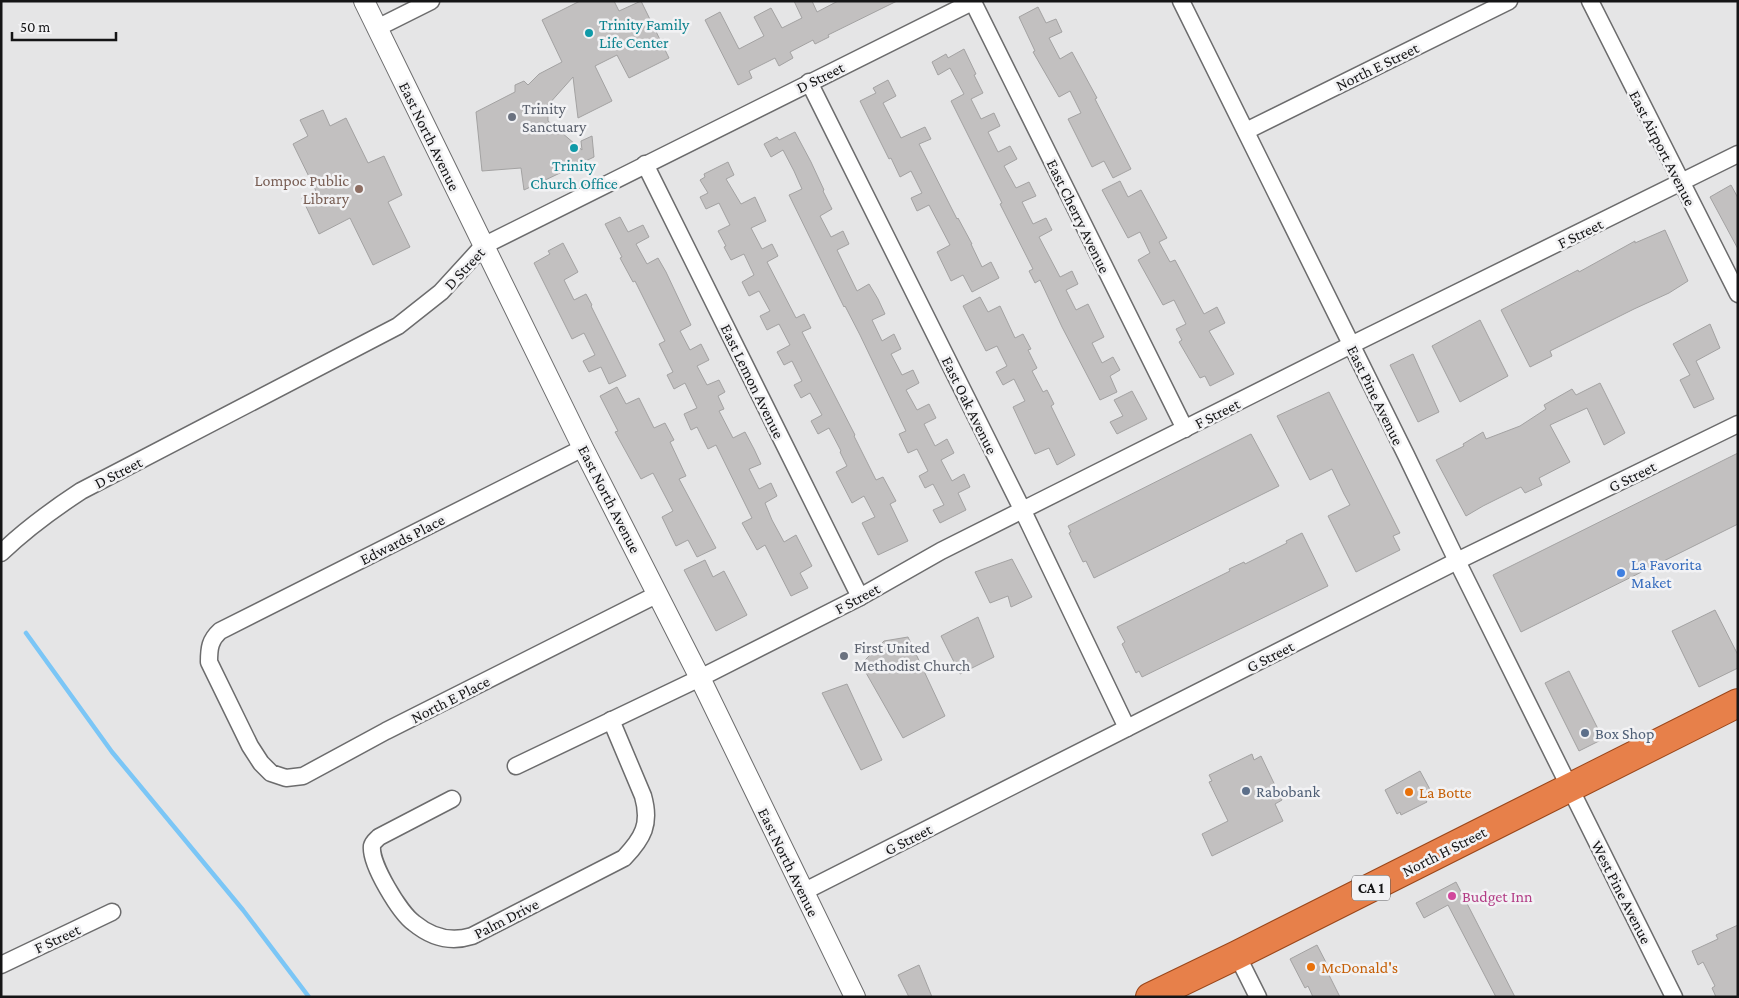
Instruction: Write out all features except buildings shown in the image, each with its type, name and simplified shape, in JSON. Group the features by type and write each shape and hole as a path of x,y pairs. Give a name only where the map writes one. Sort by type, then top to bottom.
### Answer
{"highway":[{"name":"North H Street","path":"1150,997 1738,703"}],"street":[{"name":"East North Avenue","path":"364,1 483,246 700,678 854,997"},
{"path":"377,28 431,1"},
{"name":"East Pine Avenue","path":"1181,1 1456,561 1570,788"},
{"name":"North E Street","path":"1246,131 1509,1"},
{"name":"East Airport Avenue","path":"1590,1 1738,294"},
{"name":"D Street","path":"1,552 20,534 81,491 398,326 441,292 483,246 973,2"},
{"name":"East Cherry Avenue","path":"973,2 1186,430"},
{"name":"East Oak Avenue","path":"809,82 1023,511 1127,728"},
{"name":"F Street","path":"700,678 860,597 941,551 1186,430 1351,345 1738,154"},
{"name":"East Lemon Avenue","path":"645,164 860,597"},
{"name":"G Street","path":"803,892 1456,561 1738,424"},
{"name":"Edwards Place","path":"220,631 584,448"},
{"name":"North E Place","path":"220,631 212,638 209,648 209,662 250,746 261,763 270,772 286,778 303,776 395,727 658,594"},
{"path":"516,766 700,678"},
{"name":"Palm Drive","path":"452,800 379,837 374,841 372,848 376,866 401,910 413,923 431,934 459,940 472,936 624,858 636,845 645,829 647,820 646,806 611,720"},
{"name":"West Pine Avenue","path":"1570,788 1674,997"},
{"name":"F Street","path":"1,964 112,912"},
{"path":"1237,955 1258,997"}],"waterway":[{"path":"26,633 112,752 243,910 309,997"}],"place":[{"name":"Trinity Family Life Center","path":"589,33"},
{"name":"Trinity Sanctuary","path":"512,117"},
{"name":"Trinity Church Office","path":"574,148"},
{"name":"Lompoc Public Library","path":"359,189"},
{"name":"La Favorita Maket","path":"1621,573"},
{"name":"First United Methodist Church","path":"844,656"},
{"name":"Box Shop","path":"1585,733"},
{"name":"Rabobank","path":"1246,791"},
{"name":"La Botte","path":"1409,792"},
{"name":"Budget Inn","path":"1452,896"},
{"name":"McDonald's","path":"1311,967"}]}
